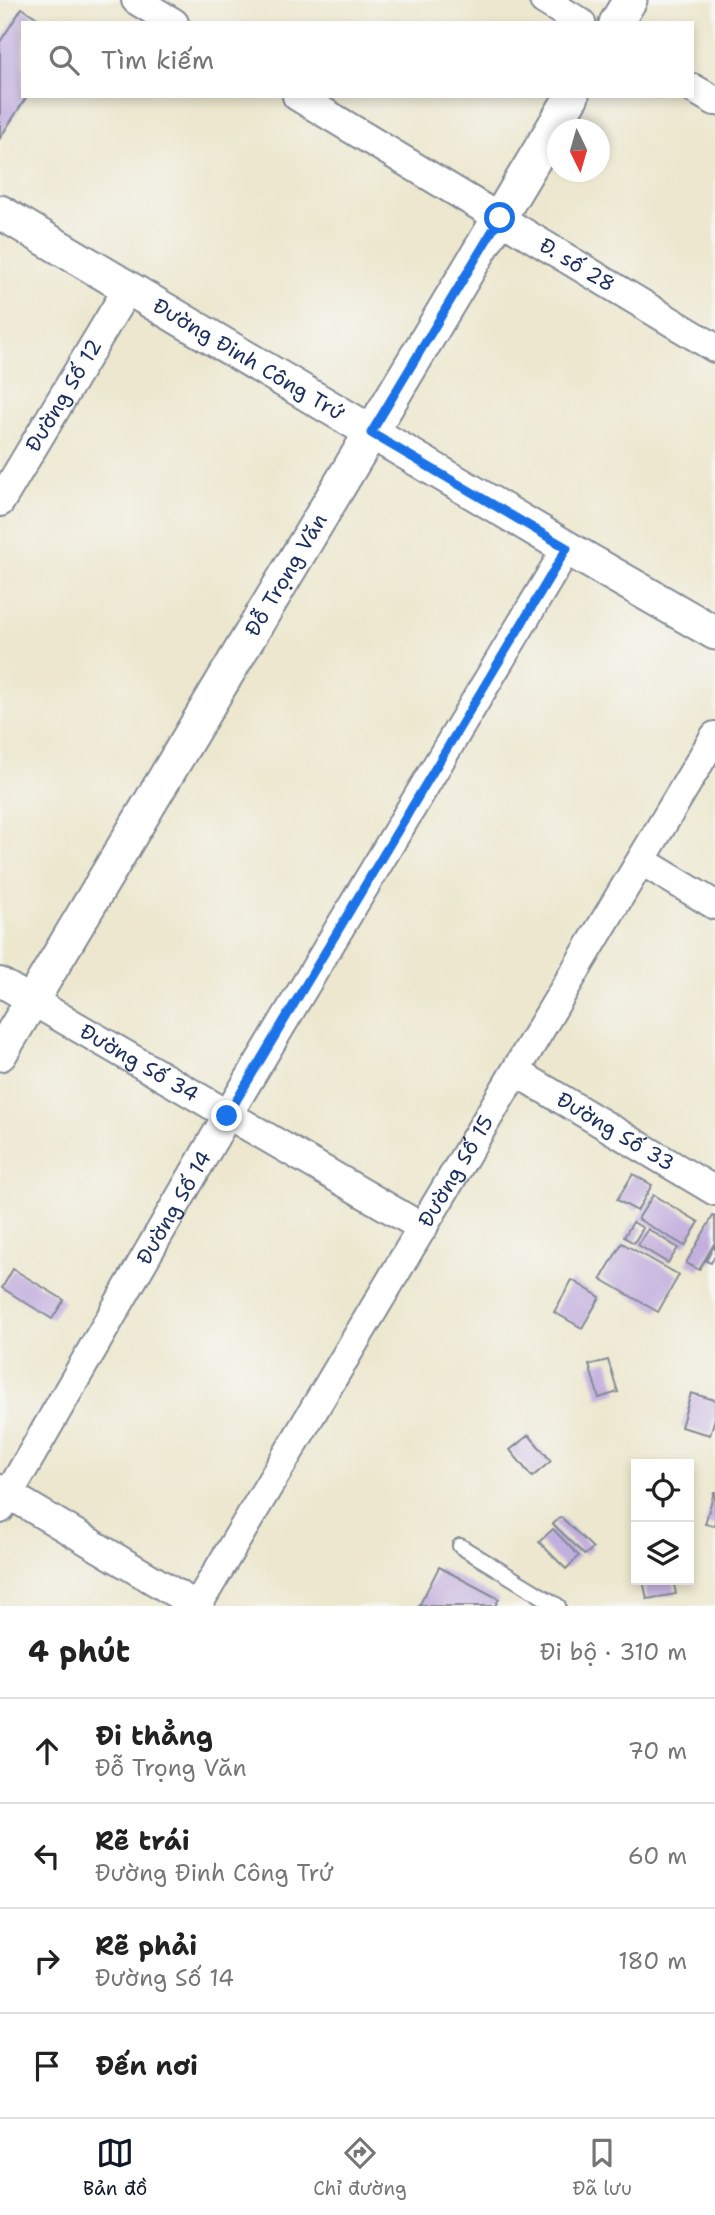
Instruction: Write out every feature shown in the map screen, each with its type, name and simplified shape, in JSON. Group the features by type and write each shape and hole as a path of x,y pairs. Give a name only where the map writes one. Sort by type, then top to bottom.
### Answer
{"street":[{"path":"136,0 171,21"},
{"path":"544,0 578,21"},
{"path":"618,21 630,0"},
{"path":"694,89 715,101"},
{"name":"Đ. số 28","path":"300,98 715,348"},
{"name":"Đỗ Trọng Văn","path":"0,1054 571,98"},
{"name":"Đường Đinh Công Trứ","path":"0,212 371,433 715,633"},
{"name":"Đường Số 12","path":"0,502 128,288"},
{"name":"Đường Số 14","path":"3,1498 227,1116 567,548"},
{"name":"Đường Số 15","path":"197,1606 715,736"},
{"path":"642,861 715,905"},
{"name":"Đường Số 34","path":"0,982 423,1228"},
{"name":"Đường Số 33","path":"516,1072 715,1191"},
{"path":"3,1498 197,1606"}],"lane":[{"path":"460,1546 558,1606"}],"building":[{"path":"22,8 42,21 21,21 21,98 26,98 0,138 0,42"},
{"path":"633,1174 652,1185 637,1211 617,1200"},
{"path":"653,1195 699,1222 685,1246 638,1219"},
{"path":"713,1216 715,1242 699,1270 686,1263"},
{"path":"633,1222 643,1228 634,1243 624,1237"},
{"path":"648,1229 678,1248 668,1263 638,1245"},
{"path":"622,1243 679,1275 658,1312 601,1279"},
{"path":"715,1244 715,1256 711,1263 706,1261"},
{"path":"13,1269 64,1300 52,1319 2,1288"},
{"path":"572,1280 600,1297 582,1328 554,1312"},
{"path":"608,1360 618,1392 599,1398 589,1365"},
{"path":"691,1393 715,1400 715,1418 710,1435 681,1427"},
{"path":"529,1435 551,1461 532,1477 510,1450"},
{"path":"715,1492 715,1526 705,1524"},
{"path":"561,1517 593,1548 585,1555 553,1524"},
{"path":"553,1529 579,1556 566,1569 539,1542"},
{"path":"439,1567 499,1599 495,1606 419,1606"},
{"path":"644,1585 674,1585 676,1594 647,1599"}],"route":[{"path":"227,1116 567,548 371,433 500,218"}]}
